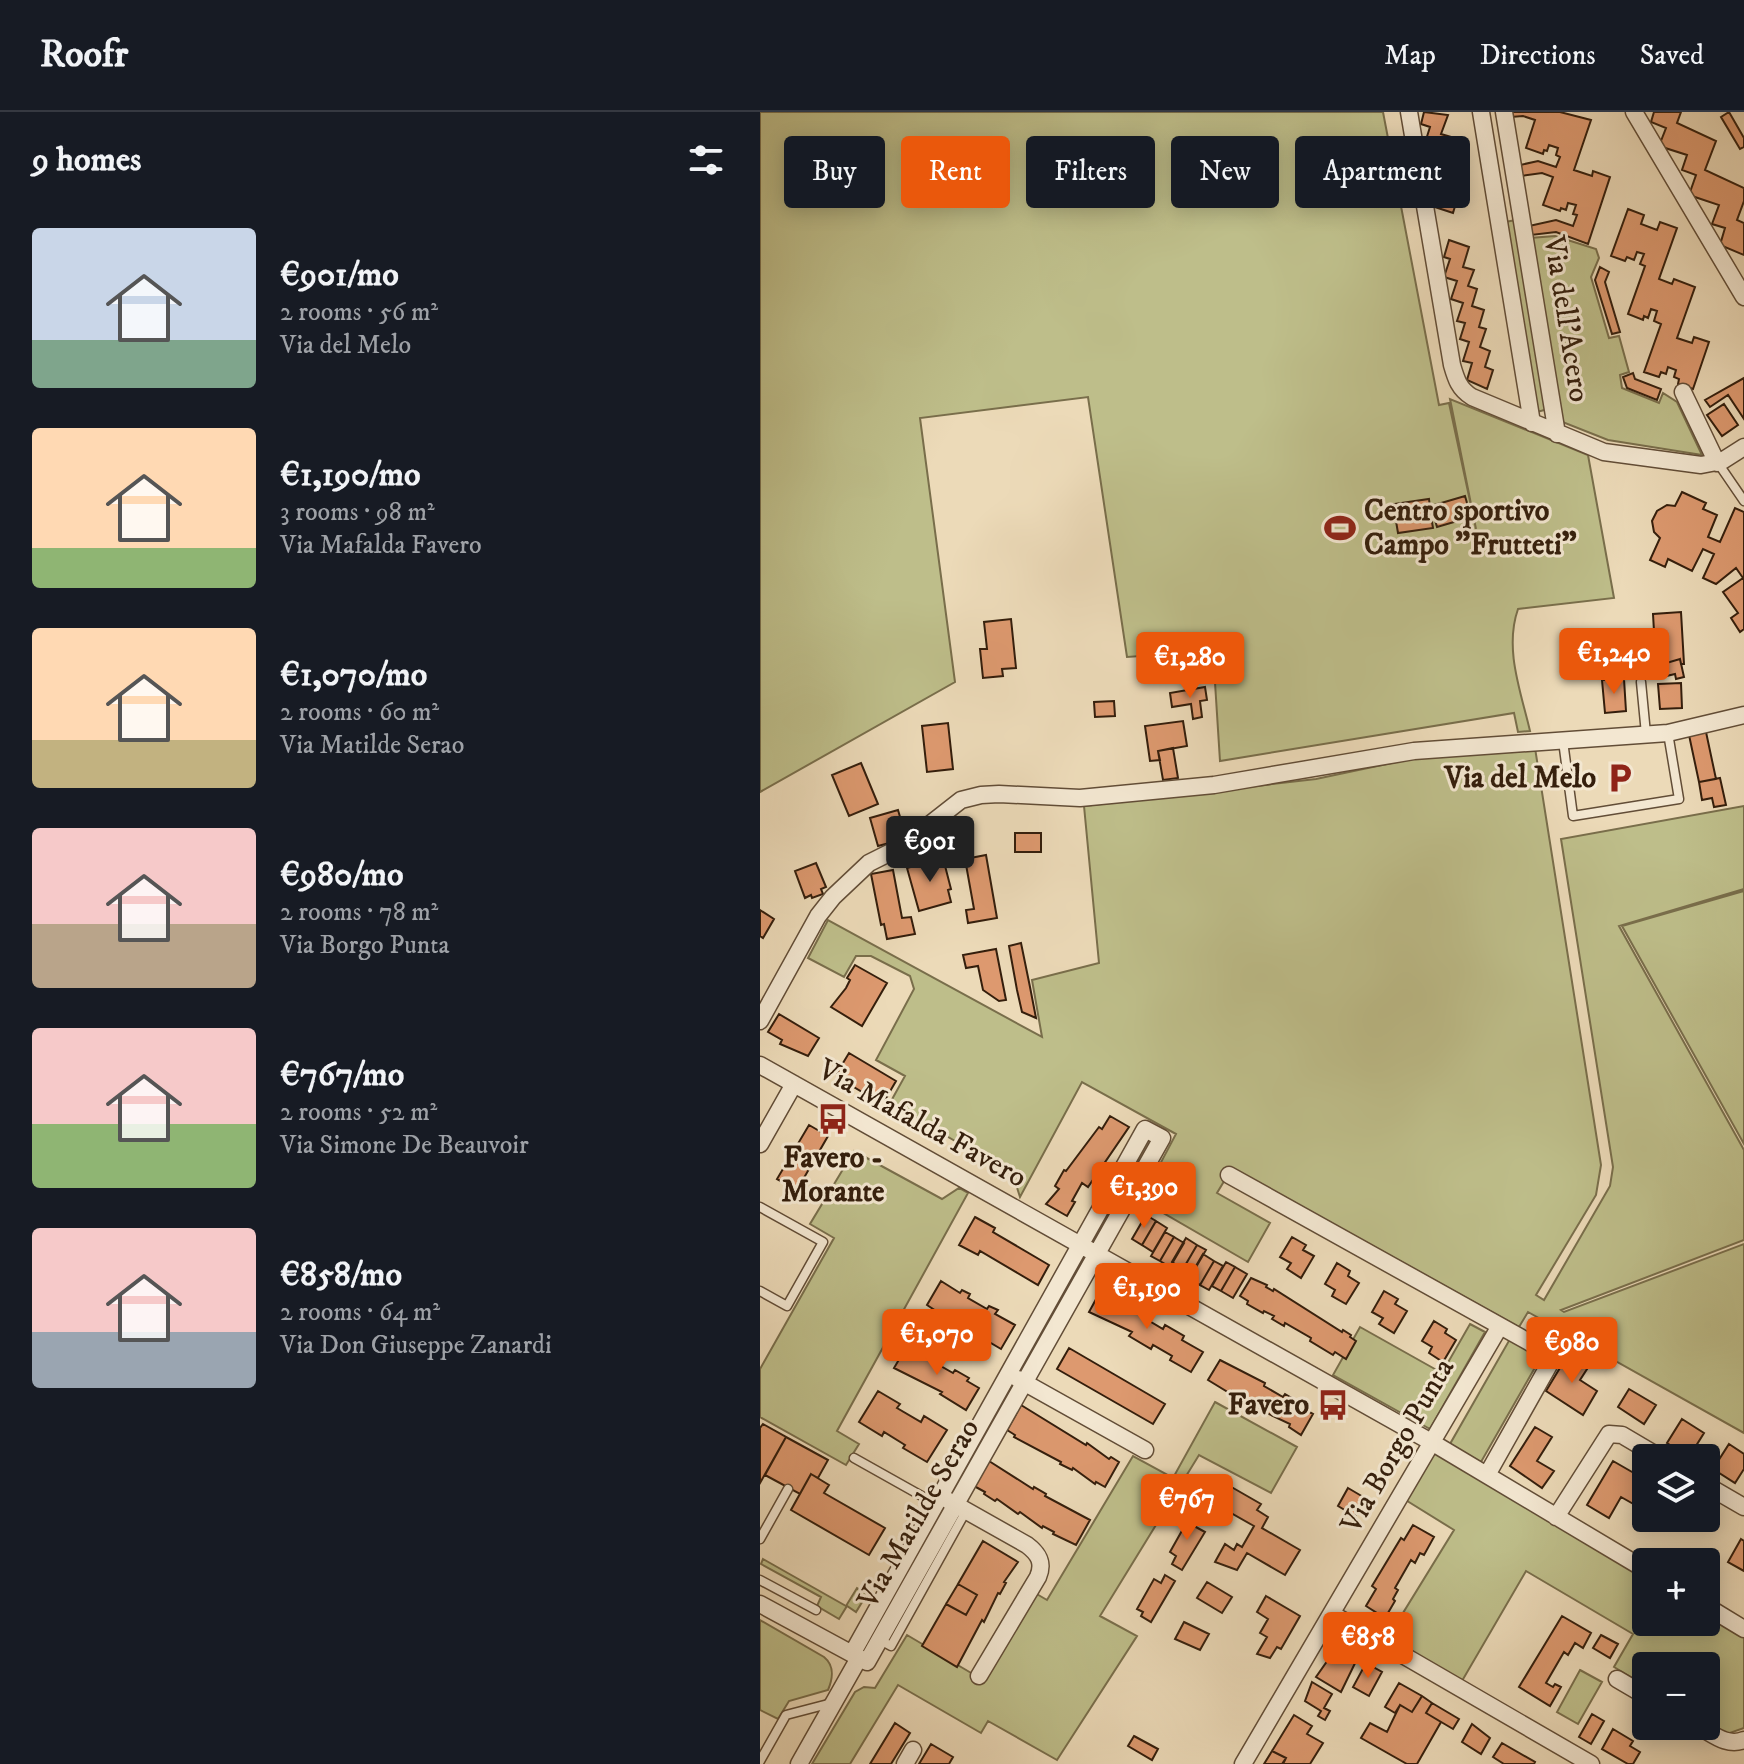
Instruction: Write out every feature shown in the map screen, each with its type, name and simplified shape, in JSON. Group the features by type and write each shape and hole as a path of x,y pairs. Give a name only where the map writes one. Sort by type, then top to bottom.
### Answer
{"street":[{"path":"1409,112 1456,379 1463,390 1472,397 1604,452 1701,465 1717,463 1744,447"},
{"name":"Via dell'Acero","path":"1481,112 1532,423"},
{"name":"Via dell'Acero","path":"1504,112 1557,434"},
{"path":"1634,112 1744,297"},
{"path":"1489,158 1511,156"},
{"name":"Via dell'Acero","path":"1498,216 1520,214"},
{"path":"1683,392 1717,463"},
{"path":"760,1021 818,916 852,876 869,863 901,847 961,800 981,795 1080,798 1214,785 1414,751 1668,733 1744,715"},
{"name":"Via Mafalda Favero","path":"760,1065 1433,1443 1632,1562"},
{"path":"760,1144 794,1084"},
{"name":"Via Matilde Serao","path":"799,1764 859,1658 950,1504 1025,1383 1162,1138 1145,1129 1010,1374 950,1504 880,1640 859,1658"},
{"path":"1229,1175 1554,1356 1487,1475"},
{"name":"Via Borgo Punta","path":"1243,1764 1500,1326"},
{"path":"1010,1374 1145,1450"},
{"path":"1556,1517 1609,1434 1622,1435 1637,1444"},
{"path":"1720,1493 1744,1507"},
{"path":"950,1504 1027,1545 1037,1553 1041,1562 1038,1577 979,1676"},
{"path":"760,1604 859,1658"},
{"path":"1332,1614 1591,1764"},
{"path":"1720,1614 1744,1629"},
{"path":"1617,1679 1632,1688"},
{"path":"1720,1738 1732,1743 1744,1740"}],"lane":[{"path":"1717,463 1744,501"},
{"path":"1641,682 1646,735"},
{"path":"1563,741 1573,816 1679,799 1668,733"},
{"path":"760,1207 823,1242 787,1306 760,1291"},
{"name":"Via Matilde Serao","path":"854,1458 950,1504"},
{"path":"760,1539 788,1489"},
{"path":"760,1580 816,1610"},
{"path":"760,1761 786,1715 833,1703"}],"green space":[{"path":"760,112 1383,112 1388,136 1295,136 1295,208 1401,208 1439,405 1449,403 1476,529 1450,399 1588,455 1614,598 1518,609 1513,655 1530,731 1518,732 1514,713 1220,761 1213,651 1127,657 1088,397 920,418 955,682 760,792"},
{"path":"1516,220 1548,409 1537,412 1505,222"},
{"path":"1555,236 1596,249 1599,258 1591,277 1609,338 1619,336 1629,372 1620,375 1622,388 1659,403 1663,393 1677,402 1702,455 1608,440 1560,421 1530,238"},
{"path":"1535,748 1601,1165 1596,1195 1536,1295 1544,1300 1610,1186 1613,1167 1561,839 1744,806 1744,889 1619,926 1744,1150 1744,1240 1561,1310 1564,1312 1744,1244 1744,1433 1528,1312 1519,1327 1232,1168 1217,1193 1270,1223 1248,1262 1141,1200 1176,1134 1082,1082 1020,1197 1013,1175 890,1103 905,1076 876,1060 914,989 910,976 871,956 856,956 844,977 808,958 828,920 1042,1037 1032,980 1099,963 1084,806 1316,779 1420,757"},
{"path":"1744,891 1744,1144 1622,926"},
{"path":"854,1151 942,1199 959,1188 968,1193 837,1431 859,1444 846,1465 760,1417 760,1369 834,1238 810,1224"},
{"path":"1470,1324 1485,1332 1430,1429 1333,1375 1360,1327 1442,1373"},
{"path":"1510,1339 1541,1357 1481,1462 1450,1444"},
{"path":"1215,1402 1297,1447 1271,1493 1199,1455 1100,1616 1137,1636 1057,1760 988,1721 981,1733 898,1685 850,1764 812,1764 855,1692 864,1687 875,1688 907,1635 983,1680 1035,1593 1047,1600 1133,1456 1173,1478"},
{"path":"1433,1451 1632,1571 1632,1633 1526,1571 1462,1681 1387,1639 1454,1530 1404,1499"},
{"path":"763,1559 846,1606 857,1588 867,1594 856,1612 847,1606 839,1619 817,1606 821,1597 761,1564"},
{"path":"760,1620 824,1657 831,1668 828,1690 789,1701 778,1719 760,1710"},
{"path":"1720,1623 1744,1637 1744,1728 1727,1734 1720,1730 1720,1652 1632,1652 1632,1678 1614,1667 1632,1636 1720,1636"},
{"path":"1580,1670 1602,1682 1578,1724 1557,1712"}],"building":[{"path":"1424,112 1448,115 1441,134 1448,136 1427,136 1430,127 1421,124"},
{"path":"1510,112 1560,112 1591,120 1574,170 1592,176 1593,171 1610,177 1588,244 1556,232 1531,235 1529,226 1556,220 1573,226 1577,215 1573,214 1576,205 1568,203 1566,210 1561,208 1560,211 1543,205 1553,177 1542,173 1521,176 1520,165 1538,161 1556,167 1560,157 1556,155 1558,148 1549,145 1543,154 1526,148 1535,120 1523,116 1511,117"},
{"path":"1654,112 1681,112 1677,123 1716,141 1705,170 1744,188 1744,201 1737,220 1744,223 1744,255 1720,245 1725,228 1712,224 1719,205 1689,195 1696,175 1682,170 1687,155 1659,146 1666,128 1651,122"},
{"path":"1729,112 1744,138 1744,147 1740,149 1721,117"},
{"path":"1438,208 1454,208 1453,213"},
{"path":"1628,209 1644,215 1641,224 1657,230 1660,222 1677,228 1659,279 1672,284 1674,279 1695,287 1677,338 1692,343 1694,337 1709,342 1693,389 1678,384 1679,379 1674,377 1676,370 1668,367 1666,374 1661,372 1659,377 1644,372 1661,324 1654,321 1657,311 1651,309 1648,318 1644,316 1643,320 1628,314 1645,266 1640,264 1644,254 1637,252 1634,260 1627,257 1625,261 1611,256"},
{"path":"1449,240 1469,247 1463,267 1474,270 1468,286 1477,289 1472,306 1484,310 1479,327 1486,329 1480,347 1490,351 1485,367 1493,370 1487,389 1467,380 1472,363 1463,361 1469,342 1460,339 1465,323 1457,321 1463,303 1451,299 1457,281 1444,277 1450,259 1444,257"},
{"path":"1600,267 1609,272 1605,282 1620,332 1612,334 1595,280"},
{"path":"1633,373 1635,379 1661,389 1657,400 1627,388 1623,377"},
{"path":"1744,378 1744,419 1728,395 1710,407 1705,400"},
{"path":"1724,404 1738,425 1722,436 1707,415"},
{"path":"1682,492 1706,503 1703,509 1717,515 1708,537 1720,542 1735,508 1744,512 1744,629 1740,632 1731,618 1738,613 1723,592 1743,578 1736,568 1716,584 1703,578 1714,554 1703,549 1692,571 1668,559 1665,567 1650,560 1660,538 1654,532 1652,521 1657,511 1667,505 1675,506"},
{"path":"1465,496 1471,517 1437,527 1431,506"},
{"path":"1429,499 1431,516 1396,521 1394,504"},
{"path":"1431,516 1433,528 1398,533 1396,521"},
{"path":"1681,612 1684,664 1680,659 1656,666 1653,614"},
{"path":"1011,619 1016,668 1002,669 1003,676 983,678 980,649 987,649 984,622"},
{"path":"1622,652 1624,679 1602,680 1600,654"},
{"path":"1680,659 1684,677 1676,679 1675,674 1658,678 1656,666"},
{"path":"1624,679 1626,711 1605,713 1602,680"},
{"path":"1681,683 1682,708 1660,709 1658,684"},
{"path":"1205,687 1207,700 1200,701 1202,717 1193,719 1191,704 1172,707 1170,693"},
{"path":"1114,701 1115,716 1095,717 1094,702"},
{"path":"1183,721 1187,746 1158,751 1160,760 1150,761 1145,726"},
{"path":"948,723 953,769 927,772 922,726"},
{"path":"1706,732 1716,779 1699,782 1689,735"},
{"path":"1173,748 1178,778 1163,780 1158,751"},
{"path":"861,763 878,804 849,816 832,775"},
{"path":"1720,778 1726,805 1714,807 1712,798 1702,800 1699,782"},
{"path":"898,810 903,827 894,829 897,841 878,846 870,818"},
{"path":"1015,833 1041,833 1041,852 1015,852"},
{"path":"986,855 997,918 968,923 966,910 974,909 965,859"},
{"path":"943,858 951,902 919,911 907,868"},
{"path":"816,863 826,887 821,889 823,894 805,898 795,871"},
{"path":"893,870 902,918 911,917 915,934 887,939 884,924 881,925 871,874"},
{"path":"760,910 774,919 763,938 760,936"},
{"path":"1021,943 1036,1018 1022,1012 1017,990 1009,946"},
{"path":"996,949 1006,1000 999,1001 983,990 978,966 966,968 963,955"},
{"path":"855,965 887,983 862,1026 831,1007 846,988 850,980 847,978"},
{"path":"779,1014 819,1038 808,1056 780,1044 782,1040 768,1032"},
{"path":"849,1053 896,1081 885,1100 876,1095 874,1099 842,1080 844,1077 837,1073"},
{"path":"1110,1116 1129,1127 1088,1187 1082,1183 1067,1216 1046,1204 1059,1189 1055,1186 1064,1170"},
{"path":"809,1125 828,1136 797,1190 777,1179"},
{"path":"1146,1215 1156,1221 1142,1245 1132,1239"},
{"path":"975,1217 995,1228 993,1232 1049,1265 1038,1285 980,1251 978,1255 959,1245"},
{"path":"1156,1221 1167,1228 1153,1252 1142,1245"},
{"path":"1165,1232 1174,1237 1160,1261 1151,1256"},
{"path":"1174,1237 1184,1243 1170,1267 1160,1261"},
{"path":"1292,1237 1306,1245 1303,1250 1314,1256 1301,1278 1287,1269 1291,1263 1280,1257"},
{"path":"1186,1238 1197,1245 1183,1269 1172,1262"},
{"path":"1197,1245 1206,1250 1192,1274 1183,1269"},
{"path":"1203,1254 1214,1261 1200,1285 1189,1278"},
{"path":"1214,1261 1223,1266 1209,1290 1200,1285"},
{"path":"1226,1262 1235,1267 1221,1291 1212,1286"},
{"path":"1337,1263 1350,1271 1348,1276 1359,1283 1346,1304 1332,1296 1335,1290 1325,1284"},
{"path":"1235,1267 1247,1274 1233,1298 1221,1291"},
{"path":"1251,1278 1351,1335 1356,1341 1346,1359 1335,1352 1333,1355 1310,1341 1311,1338 1272,1319 1274,1316 1247,1304 1248,1301 1240,1296"},
{"path":"941,1281 960,1293 962,1290 970,1294 968,1298 987,1309 989,1306 998,1310 995,1314 1015,1325 1001,1349 957,1323 955,1325 938,1316 939,1313 927,1305"},
{"path":"1384,1291 1398,1299 1395,1304 1407,1311 1394,1333 1379,1324 1383,1318 1372,1312"},
{"path":"1100,1292 1122,1305 1124,1301 1143,1313 1141,1316 1163,1329 1165,1325 1184,1336 1182,1340 1203,1352 1191,1372 1170,1360 1172,1356 1153,1345 1151,1349 1129,1336 1132,1332 1089,1312"},
{"path":"1434,1321 1447,1329 1445,1333 1456,1340 1443,1362 1429,1353 1432,1347 1422,1341"},
{"path":"907,1346 916,1352 918,1349 953,1373 955,1370 969,1378 967,1381 979,1388 966,1410 940,1394 942,1392 894,1368"},
{"path":"1069,1348 1165,1404 1153,1424 1057,1369"},
{"path":"1569,1353 1589,1366 1580,1380 1597,1391 1583,1415 1546,1391"},
{"path":"1220,1360 1265,1383 1264,1386 1283,1397 1285,1394 1313,1414 1301,1435 1289,1427 1290,1424 1208,1380"},
{"path":"1629,1389 1656,1405 1644,1424 1618,1407"},
{"path":"878,1391 900,1404 897,1408 921,1422 924,1416 947,1430 927,1462 884,1432 882,1436 859,1422"},
{"path":"1021,1405 1109,1459 1111,1457 1119,1462 1105,1487 1014,1437 1007,1430"},
{"path":"1682,1419 1704,1433 1697,1444 1667,1443"},
{"path":"763,1424 786,1437 760,1483 760,1428"},
{"path":"1535,1427 1552,1437 1537,1461 1554,1471 1542,1488 1510,1466"},
{"path":"786,1437 828,1460 818,1478 811,1474 800,1494 765,1475"},
{"path":"1729,1444 1744,1454 1744,1469 1735,1483 1720,1473 1720,1458"},
{"path":"989,1461 1090,1520 1076,1545 1042,1528 997,1499 995,1501 974,1486"},
{"path":"1613,1461 1632,1472 1632,1503 1621,1497 1609,1518 1587,1505"},
{"path":"811,1474 829,1485 824,1493 885,1528 869,1555 791,1510"},
{"path":"1214,1477 1261,1504 1257,1510 1268,1517 1262,1528 1300,1550 1285,1575 1247,1553 1237,1570 1215,1562 1225,1544 1234,1550 1237,1544 1242,1547 1254,1526 1203,1497"},
{"path":"1348,1488 1365,1498 1355,1516 1338,1506"},
{"path":"1193,1511 1200,1515 1194,1526 1205,1532 1182,1570 1172,1564 1176,1556 1170,1552"},
{"path":"1413,1525 1434,1537 1424,1555 1420,1553 1415,1563 1411,1560 1395,1588 1398,1590 1393,1599 1395,1601 1385,1618 1366,1606 1376,1589 1372,1586 1401,1538 1404,1540"},
{"path":"1741,1539 1744,1541 1744,1571 1728,1562"},
{"path":"983,1541 1018,1562 957,1667 922,1646 946,1604 966,1615 977,1595 958,1584"},
{"path":"1165,1575 1175,1581 1151,1622 1141,1616 1143,1612 1137,1609 1154,1579 1161,1583"},
{"path":"1207,1582 1232,1597 1222,1613 1197,1598"},
{"path":"958,1584 977,1595 966,1615 946,1604"},
{"path":"1266,1596 1300,1616 1281,1649 1277,1647 1270,1658 1257,1654 1267,1637 1260,1633 1268,1619 1257,1612"},
{"path":"1562,1616 1591,1633 1583,1648 1575,1643 1568,1655 1564,1652 1546,1683 1561,1687 1550,1706 1519,1687"},
{"path":"1184,1622 1209,1634 1200,1650 1175,1639"},
{"path":"1601,1635 1618,1644 1610,1658 1593,1648"},
{"path":"1335,1650 1345,1655 1348,1650 1358,1657 1341,1692 1316,1677"},
{"path":"1366,1663 1382,1672 1369,1696 1353,1687"},
{"path":"1312,1682 1332,1694 1324,1708 1330,1711 1325,1720 1318,1716 1321,1711 1305,1701"},
{"path":"1399,1683 1422,1696 1412,1712 1400,1705 1395,1713 1385,1707"},
{"path":"1422,1696 1432,1703 1426,1713 1441,1722 1417,1764 1407,1764 1361,1738 1370,1723 1387,1732 1400,1705 1412,1712"},
{"path":"1432,1703 1459,1719 1453,1729 1426,1713"},
{"path":"1592,1714 1604,1721 1591,1744 1579,1737"},
{"path":"1294,1715 1312,1726 1307,1734 1323,1743 1310,1764 1283,1764 1286,1758 1272,1751"},
{"path":"895,1723 910,1733 891,1764 870,1764"},
{"path":"1472,1724 1490,1738 1481,1754 1462,1742"},
{"path":"1613,1729 1633,1741 1630,1746 1640,1752 1633,1764 1602,1749"},
{"path":"1134,1736 1158,1749 1152,1760 1128,1746"},
{"path":"1502,1743 1534,1764 1504,1764 1493,1757"},
{"path":"931,1744 953,1757 949,1764 919,1764"},
{"path":"1272,1751 1286,1758 1282,1764 1264,1764"}],"place":[{"name":"Centro sportivo Campo \"Frutteti\"","path":"1340,528"},
{"name":"Via del Melo","path":"1620,778"},
{"name":"Favero - Morante","path":"833,1119"},
{"name":"Favero","path":"1333,1405"}]}
